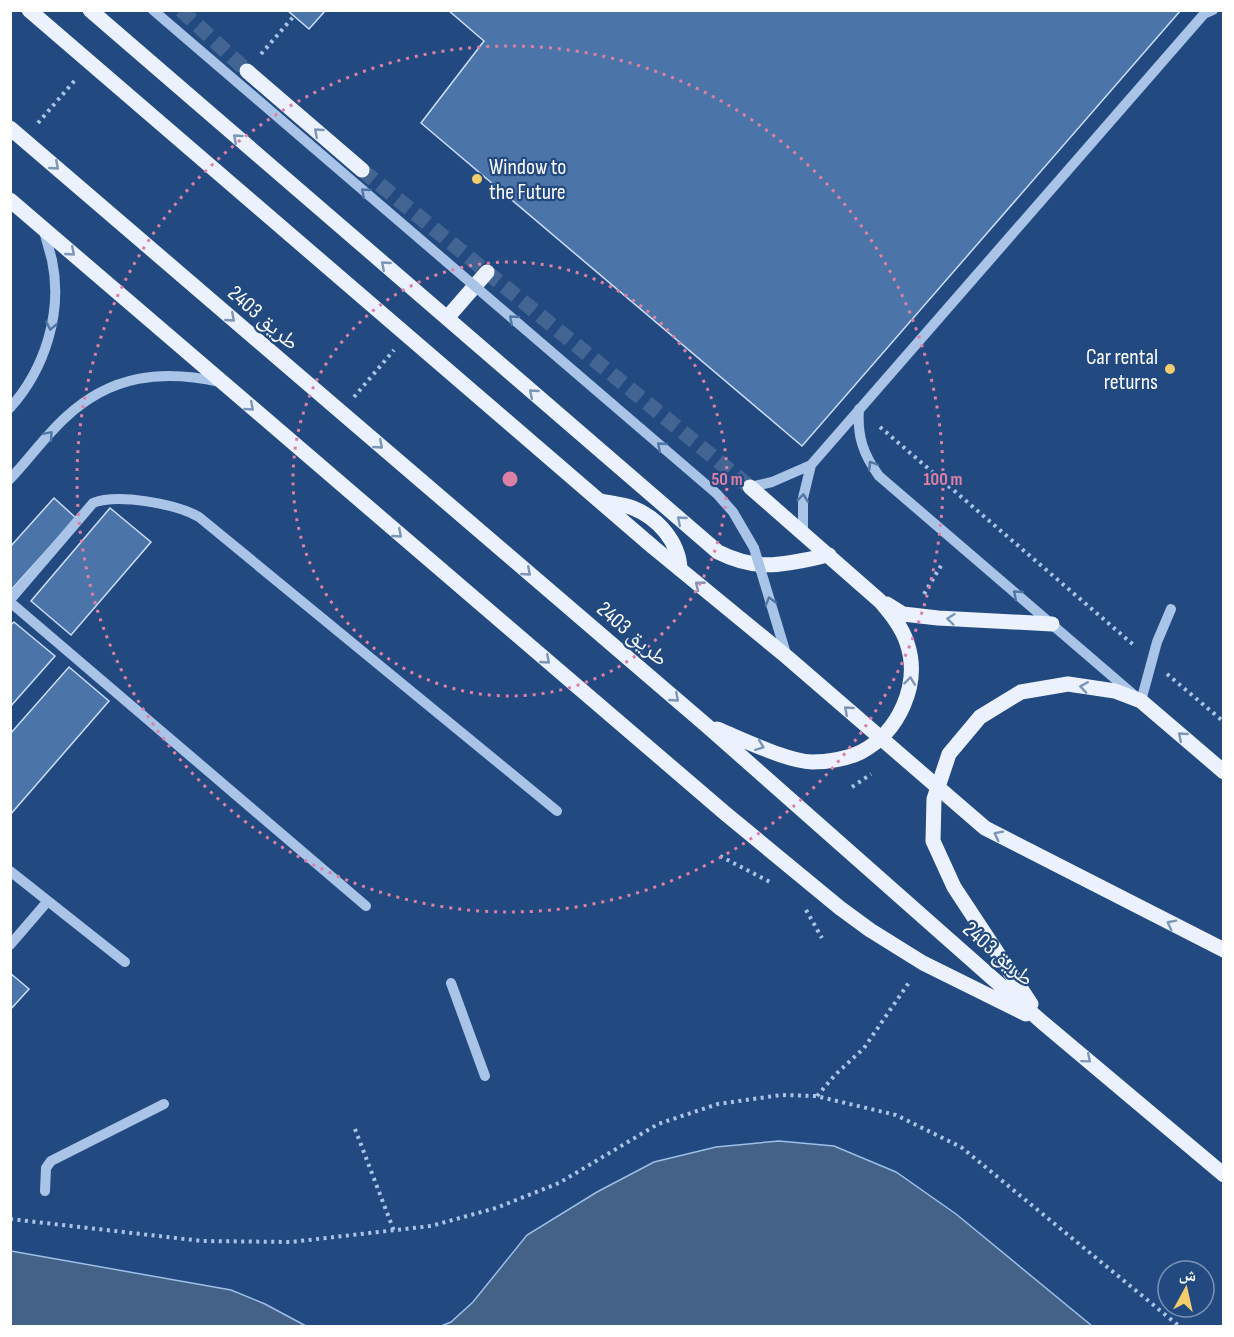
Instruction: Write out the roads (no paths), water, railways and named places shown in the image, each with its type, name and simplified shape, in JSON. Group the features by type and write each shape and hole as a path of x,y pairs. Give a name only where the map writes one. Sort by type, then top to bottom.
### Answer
{"main road":[{"path":"29,10 985,828 1224,950"},
{"path":"90,10 718,552 749,564 769,566 829,555"},
{"path":"247,70 362,170"},
{"name":"طريق 2403","path":"10,128 706,725 1042,1022 1224,1175"},
{"path":"10,200 726,814 840,908 923,963 1042,1022"},
{"path":"447,318 487,272"},
{"path":"706,725 786,756 811,762 843,758 861,752 882,738 898,718 908,694 911,669 908,644 897,621 880,601 750,487"},
{"path":"880,601 903,614 972,621 1052,624"},
{"path":"1042,1022 954,887 933,842 934,798 949,754 980,717 1021,692 1068,684 1115,692 1141,701 1224,772"}],"lane":[{"path":"153,10 717,494 733,512 754,548 787,657"},
{"path":"803,533 802,498 811,465 1204,14 1213,10"},
{"path":"10,408 24,393 40,363 51,330 55,298 52,261 43,228"},
{"path":"10,479 64,418 86,400 111,387 138,378 165,374 194,376 221,382"},
{"path":"859,409 858,426 861,443 868,460 879,476 1141,701 1156,642 1171,609"},
{"path":"750,487 772,482 811,465"},
{"path":"366,906 10,601 93,503 105,499 116,499 175,506 199,517 558,811"},
{"path":"10,872 125,962"},
{"path":"10,945 47,902"},
{"path":"451,983 485,1076"},
{"path":"45,1191 46,1168 51,1161 164,1104"}],"water":[{"path":"779,1141 834,1146 896,1172 956,1214 1092,1326 441,1326 451,1322 473,1302 527,1235 597,1192 654,1162 716,1147"},
{"path":"11,1251 231,1290 265,1304 306,1326 11,1326"}],"tunnel":[{"path":"181,10 247,71"},
{"path":"362,170 750,487"}],"place":[{"name":"Window to the Future","path":"477,179"},
{"name":"Car rental returns","path":"1170,369"}]}
